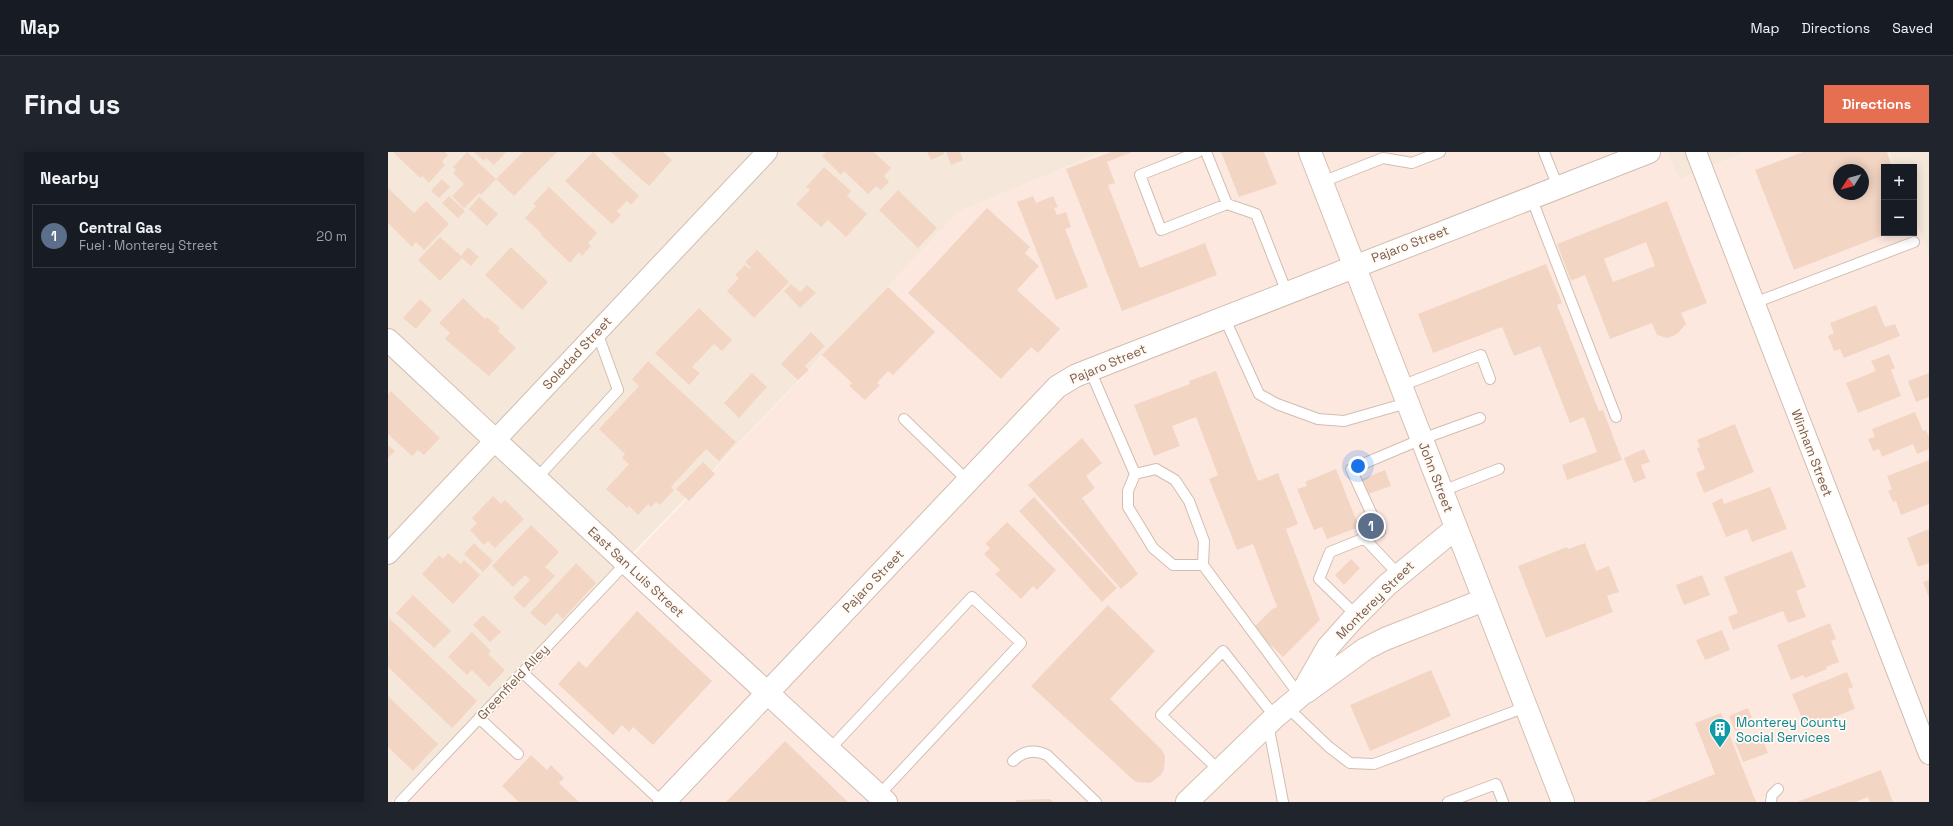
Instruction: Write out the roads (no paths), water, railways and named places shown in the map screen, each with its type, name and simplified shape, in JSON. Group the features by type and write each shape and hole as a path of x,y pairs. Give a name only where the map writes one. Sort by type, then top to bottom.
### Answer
{"street":[{"name":"Soledad Street","path":"388,554 766,152"},
{"name":"John Street","path":"1310,152 1563,802"},
{"name":"Pajaro Street","path":"663,802 1057,387 1075,376 1090,370 1649,152"},
{"name":"Winham Street","path":"1696,152 1929,754"},
{"name":"East San Luis Street","path":"388,340 626,563 882,798"},
{"name":"Monterey Street","path":"1187,802 1283,711 1328,647 1356,615 1399,575 1456,528"},
{"path":"1283,711 1365,650 1385,639 1484,600"}],"lane":[{"path":"1198,152 1140,175 1161,230 1227,204 1256,214 1287,292"},
{"path":"1206,152 1227,204"},
{"path":"1322,182 1383,158 1412,163 1440,152"},
{"path":"1544,152 1558,187"},
{"path":"1531,197 1616,417"},
{"path":"1754,303 1914,242"},
{"path":"1224,317 1259,394 1277,404 1318,419 1344,421 1404,394 1481,355 1490,379"},
{"path":"537,478 618,390 597,332"},
{"path":"1090,370 1135,474 1128,491 1128,507 1153,548 1173,565 1203,565"},
{"path":"1356,615 1319,579 1330,552 1380,532 1352,469 1422,439 1480,418"},
{"path":"904,419 968,481"},
{"path":"1135,474 1156,469 1175,480 1189,501 1204,541 1203,565 1283,711 1283,802"},
{"path":"1442,491 1499,469"},
{"path":"1364,538 1399,575"},
{"name":"Greenfield Alley","path":"400,802 626,563"},
{"path":"829,750 972,597 1022,643 882,798"},
{"path":"1220,771 1161,715 1223,651 1283,711 1350,763 1374,764 1526,707"},
{"path":"522,672 663,802"},
{"path":"479,718 518,754"},
{"path":"1013,761 1020,754 1039,751 1047,755 1096,802"},
{"path":"1448,802 1496,784 1503,802"},
{"path":"1772,802 1772,795 1778,789"}],"place":[{"name":"Central Gas","path":"1371,526"},
{"name":"Monterey County Social Services","path":"1720,748"}]}
